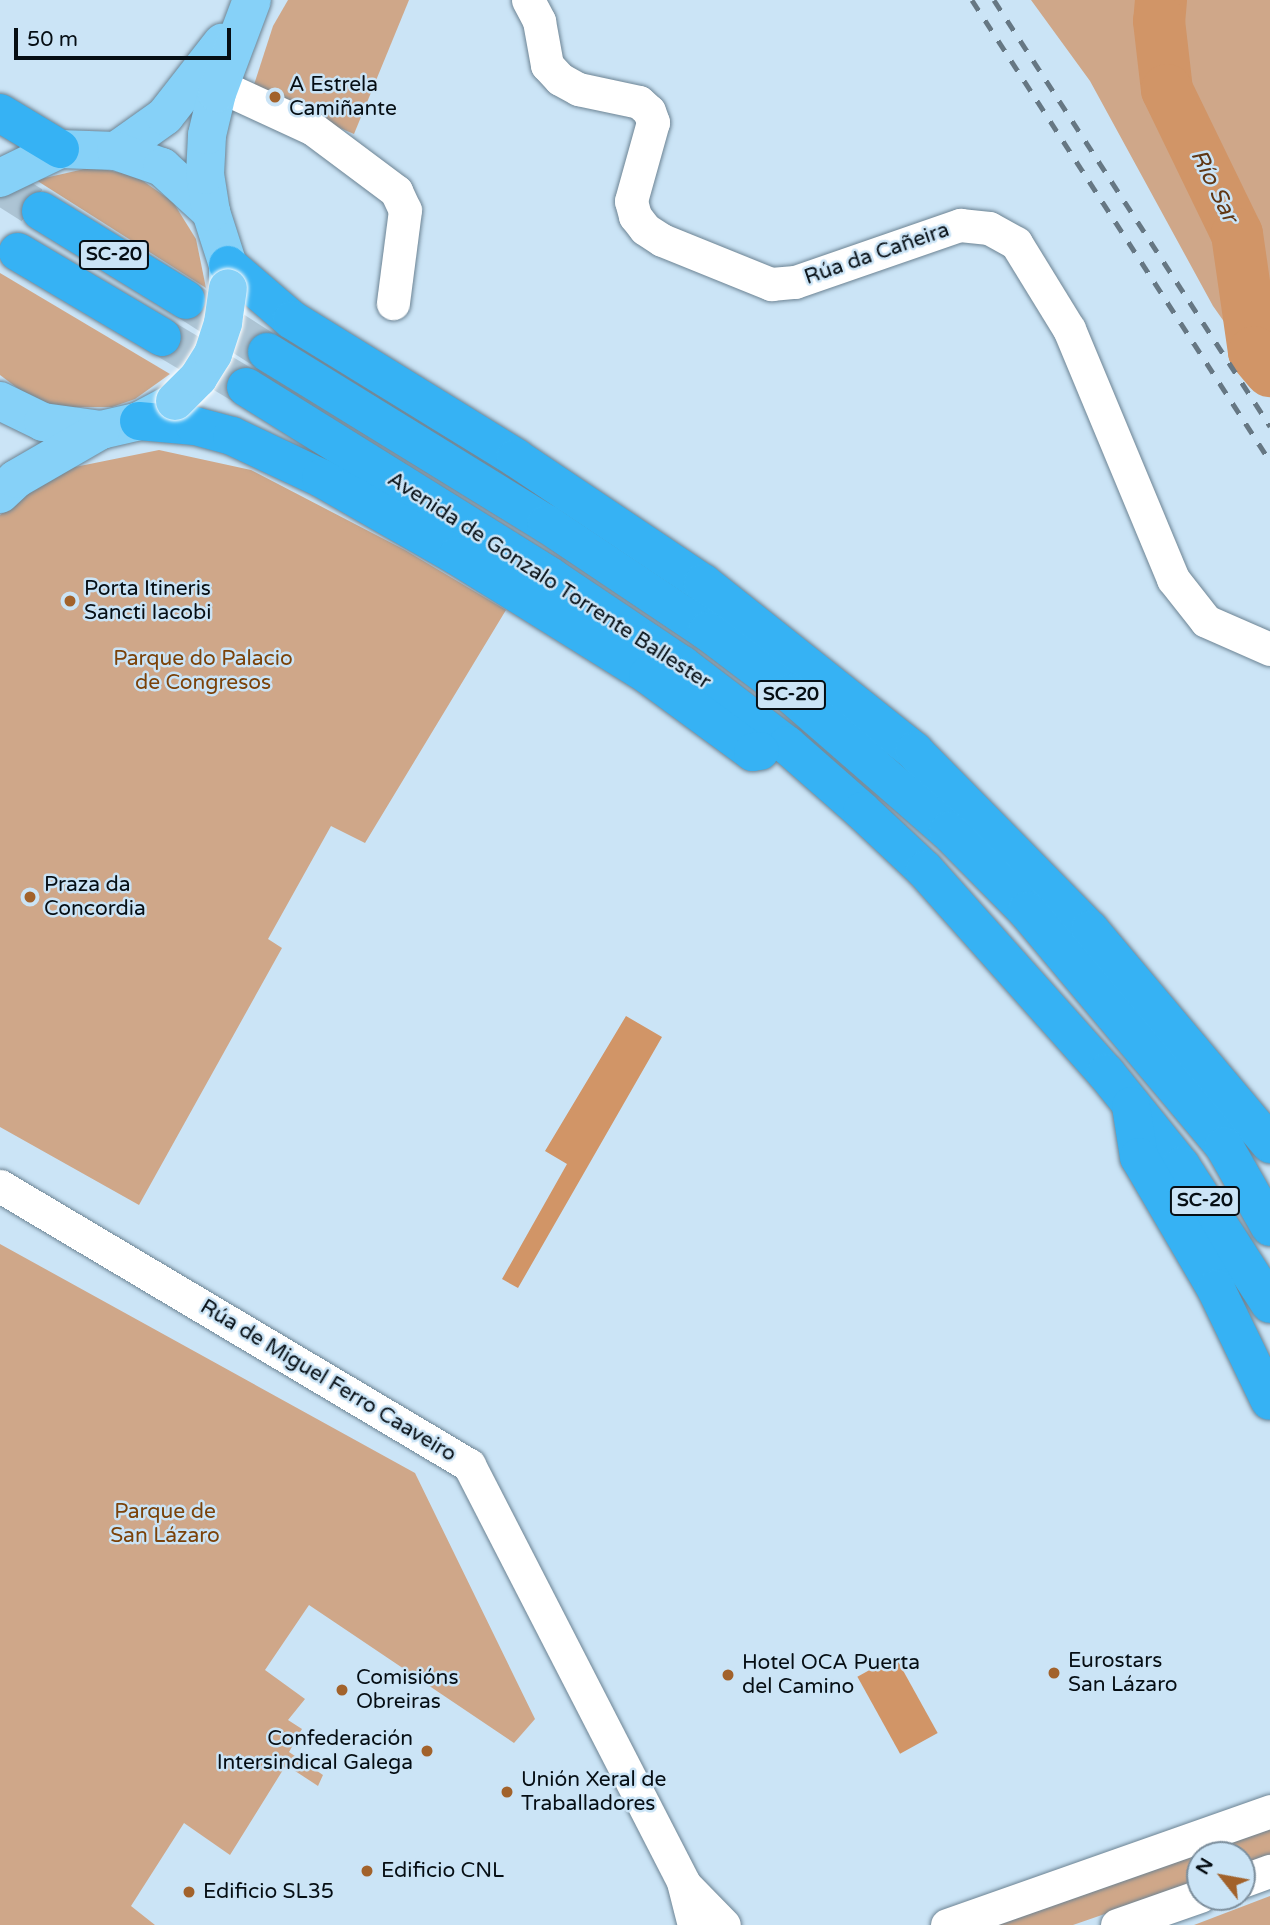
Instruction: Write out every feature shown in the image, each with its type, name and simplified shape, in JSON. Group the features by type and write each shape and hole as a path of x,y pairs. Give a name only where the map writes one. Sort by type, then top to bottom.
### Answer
{"highway":[{"path":"0,113 29,163"},
{"name":"SC-20","path":"41,211 186,300"},
{"name":"SC-20","path":"18,252 162,337"},
{"name":"SC-20","path":"228,277 292,320 516,458 703,583 806,661 914,751 1056,894 1188,1051"},
{"name":"Avenida de Gonzalo Torrente Ballester","path":"267,352 547,524 707,631 789,693 948,831 1027,911 1224,1146 1270,1227"},
{"name":"Avenida de Gonzalo Torrente Ballester","path":"246,387 551,577 682,665 788,745 925,870 1018,970 1181,1166 1270,1304"},
{"path":"139,421 195,426 232,436 321,478 457,556 648,675 753,752 788,745"},
{"path":"1188,1051 1270,1144"},
{"path":"1188,1051 1224,1146"},
{"path":"1131,1104 1139,1157 1216,1289 1270,1401"}],"main road":[{"path":"0,494 16,479 101,430 139,421 175,401 198,378 213,354 223,323 228,277 211,212 205,175 208,135 220,86 251,0"},
{"path":"116,151 165,116 187,91 251,0"},
{"path":"29,163 116,151 162,167 211,212"},
{"path":"0,401 43,422 101,430"}],"street":[{"name":"Rúa da Cañeira","path":"528,0 539,21 547,65 560,79 578,89 639,102 649,111 653,122 631,201 645,229 663,240 771,284 795,282 960,225 989,228 1016,243 1069,329 1173,579 1206,621 1270,649"},
{"path":"220,86 313,129 396,191 405,210 393,303"},
{"name":"Rúa de Miguel Ferro Caaveiro","path":"0,1186 468,1465 683,1882 694,1925"},
{"path":"947,1925 1270,1811"},
{"name":"Rúa de Miguel Ferro Caaveiro","path":"683,1882 724,1925"},
{"path":"1117,1925 1186,1901"}],"green space":[{"path":"288,0 409,0 354,134 252,91 273,26"},
{"path":"1031,0 1270,0 1270,387 1213,306 1090,81"},
{"path":"93,167 136,176 173,202 196,239 206,288 36,180"},
{"path":"0,273 170,374 135,399 112,407 57,407 28,396 0,375"},
{"name":"Parque do Palacio de Congresos","path":"159,450 251,470 405,550 506,610 365,843 331,826 268,939 282,948 139,1205 0,1127 0,515 60,470"},
{"name":"Parque de San Lázaro","path":"0,1244 415,1473 535,1719 514,1743 309,1605 265,1670 305,1699 288,1720 302,1729 289,1752 323,1775 318,1786 286,1765 230,1855 184,1823 131,1906 155,1925 0,1925"},
{"path":"1270,1826 1270,1856 1256,1861 1256,1841 1226,1841"},
{"path":"1186,1855 1186,1886 1073,1925 982,1925"},
{"path":"1270,1896 1270,1925 1194,1925 1231,1911 1256,1911 1256,1901"}],"shaded area":[{"path":"626,1016 662,1037 518,1288 502,1279 567,1164 545,1151"},
{"path":"895,1656 938,1733 900,1754 857,1677"}],"waterway":[{"name":"Río Sar","path":"1161,0 1159,21 1167,90 1237,234 1254,352 1270,371"}],"tunnel":[{"path":"0,185 41,211"},
{"path":"186,300 267,352"},
{"path":"162,337 246,387"}],"railway":[{"path":"972,0 1270,461"},
{"path":"994,0 1270,426"}],"place":[{"name":"A Estrela Camiñante","path":"275,97"},
{"name":"Porta Itineris Sancti Iacobi","path":"70,601"},
{"name":"Praza da Concordia","path":"30,897"},
{"name":"Eurostars San Lázaro","path":"1054,1673"},
{"name":"Hotel OCA Puerta del Camino","path":"728,1675"},
{"name":"Comisións Obreiras","path":"342,1690"},
{"name":"Confederación Intersindical Galega","path":"427,1751"},
{"name":"Unión Xeral de Traballadores","path":"507,1792"},
{"name":"Edificio CNL","path":"367,1871"},
{"name":"Edificio SL35","path":"189,1892"}]}
